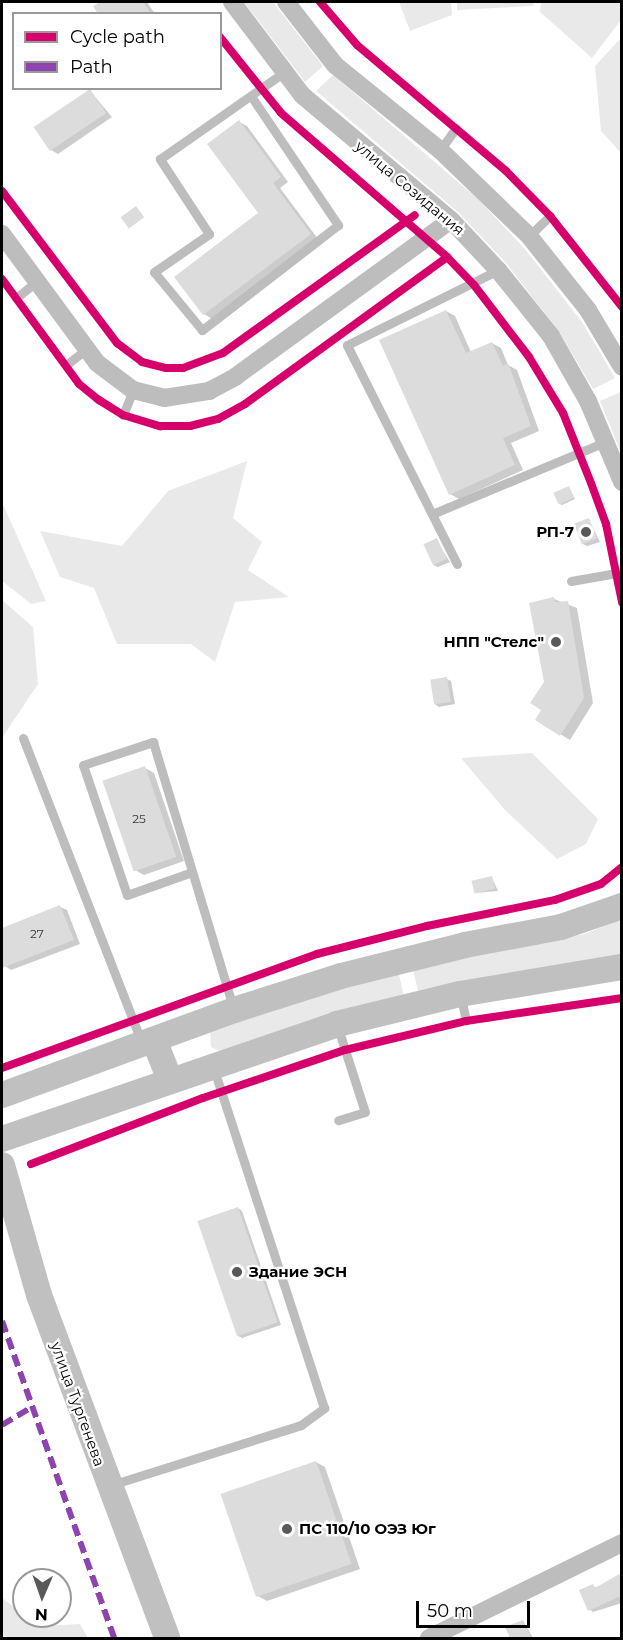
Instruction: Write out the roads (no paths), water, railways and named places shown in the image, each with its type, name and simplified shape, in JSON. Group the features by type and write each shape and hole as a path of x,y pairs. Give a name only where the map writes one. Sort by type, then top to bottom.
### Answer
{"street":[{"name":"улица Созидания","path":"232,2 302,95 452,219 498,270 551,336 588,400 621,482"},
{"path":"286,2 335,65 440,150 529,236 588,309 621,367"},
{"path":"2,234 85,350 133,390 165,398 185,397 226,382 452,219"},
{"path":"2,1095 234,1010 341,976 465,945 561,927 621,906"},
{"path":"2,1139 212,1065 337,1024 460,994 621,967"},
{"path":"148,1042 170,1080"},
{"name":"улица Тургенева","path":"2,1165 39,1295 107,1486 167,1638"},
{"path":"429,1638 621,1543"}],"lane":[{"path":"251,96 338,225 202,330 154,272 209,234 160,159 284,73"},
{"path":"440,150 456,128"},
{"path":"529,236 550,216"},
{"path":"457,564 347,345 498,270"},
{"path":"16,298 36,282"},
{"path":"66,365 85,350"},
{"path":"123,415 133,390"},
{"path":"432,514 606,442"},
{"path":"571,581 621,572"},
{"path":"23,738 148,1042"},
{"path":"192,872 127,895 83,765 153,742 234,1010"},
{"path":"460,994 466,1020"},
{"path":"337,1024 365,1112 338,1120"},
{"path":"107,1486 301,1425 324,1408 212,1065"}],"place":[{"name":"РП-7","path":"586,532"},
{"name":"НПП \"Стелс\"","path":"556,642"},
{"name":"Здание ЭСН","path":"237,1272"},
{"name":"ПС 110/10 ОЭЗ Юг","path":"287,1529"}]}
